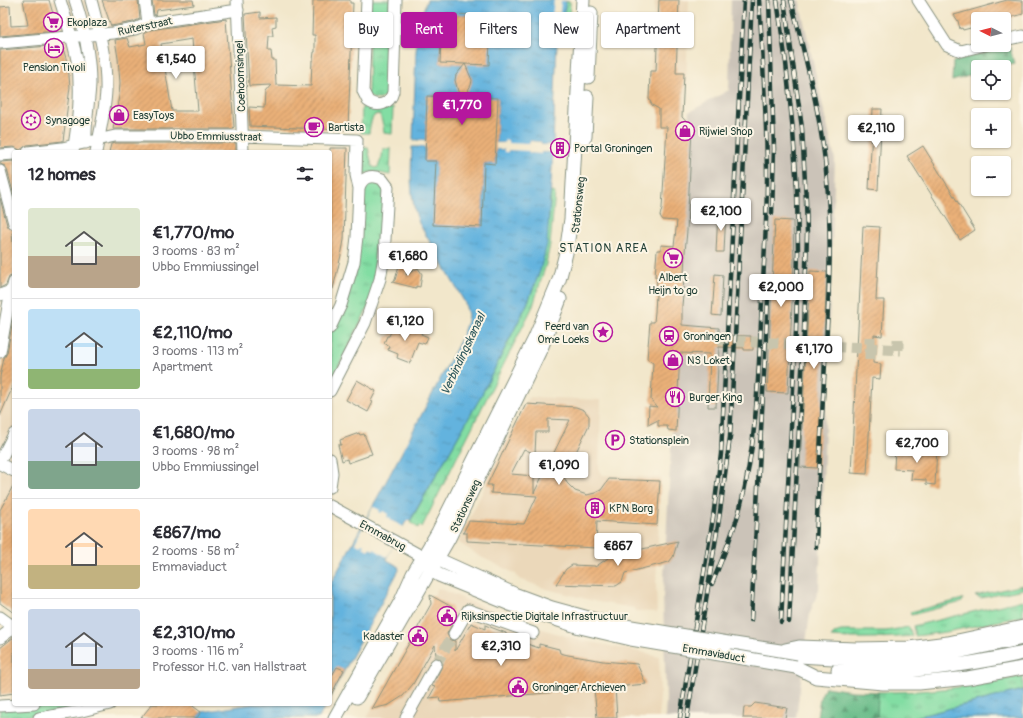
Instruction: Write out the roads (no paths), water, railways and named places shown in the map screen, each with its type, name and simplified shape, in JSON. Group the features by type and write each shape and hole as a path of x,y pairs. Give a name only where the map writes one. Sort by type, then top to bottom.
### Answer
{"main road":[{"name":"Stationsweg","path":"335,718 401,602 413,574 438,532 535,338 559,280 568,246 571,219 583,0"},
{"name":"Stationsweg","path":"345,718 449,538 542,346 556,310 565,283 575,236 582,170 592,0"},
{"name":"Emmabrug","path":"423,557 434,565"},
{"name":"Emmaviaduct","path":"434,565 453,582 512,599 608,623 780,651 833,664 856,672 903,672 937,669 1023,653"},
{"name":"Emmaviaduct","path":"512,599 580,627 631,639 796,667 943,655 1023,638"},
{"path":"833,664 882,649 934,645 1023,627"},
{"path":"833,664 883,683 919,683 980,677 1023,668"}],"street":[{"path":"60,0 77,59 79,106 73,149"},
{"path":"75,0 86,35 90,82 85,129 85,147"},
{"path":"91,0 100,34 105,63 106,85 96,150"},
{"path":"145,0 148,23"},
{"path":"367,0 363,91 368,101 378,105 388,102 393,92 396,0"},
{"path":"918,0 947,45 960,51 971,48"},
{"name":"Ruiterstraat","path":"0,43 100,34 135,29 148,23 237,5"},
{"name":"Coehoornsingel","path":"237,5 244,150"},
{"path":"1011,39 1023,36"},
{"name":"Ubbo Emmiusstraat","path":"58,150 85,147 98,140 115,136 243,136 357,140 356,175 359,188"},
{"path":"0,155 12,154"},
{"path":"0,171 12,216"},
{"path":"332,324 341,305 354,262 357,237 359,188 364,180 370,177 382,179 388,187 384,257 373,302 365,323 332,387"},
{"path":"0,294 12,288"},
{"path":"0,352 12,293"},
{"path":"12,438 0,462 12,470"},
{"name":"Emmabrug","path":"332,507 423,557"},
{"path":"454,634 468,610 533,633"},
{"path":"0,617 12,623"},
{"path":"0,638 8,632 12,626"},
{"path":"406,718 436,664"},
{"path":"0,706 12,705"},
{"path":"39,718 102,706"}],"water":[{"name":"Verbindingskanaal","path":"427,0 566,0 564,12 539,12 539,48 557,48 553,145 541,145 541,142 530,141 529,153 553,152 547,244 540,271 527,304 480,398 410,521 408,520 405,523 387,557 387,560 398,566 399,570 332,693 332,581 461,339 468,315 465,303 419,223 416,214 411,185 412,147 425,147 425,161 444,162 482,227 484,178 462,177 476,163 495,164 496,149 504,149 508,152 508,140 504,143 496,143 498,98 471,102 471,96 466,95 466,91 472,81 471,76 467,71 467,64 475,48 531,48 531,12 465,12 465,14 457,14 457,12 423,12"},
{"path":"416,48 441,48 440,63 462,64 462,71 458,74 455,80 461,95 455,95 454,102 447,96 427,96 426,140 413,140"},
{"path":"1023,690 1023,718 912,718"},
{"path":"240,706 325,706 319,718 197,718 202,712"}],"tunnel":[{"path":"870,337 870,360"},
{"path":"898,338 898,350"},
{"path":"718,340 901,350"},
{"path":"436,664 454,634"}],"railway":[{"path":"680,718 713,518 721,454 744,0"},
{"path":"687,718 719,519 730,437 752,0"},
{"path":"712,584 731,537 740,508 750,462 757,392 766,232 767,178 766,111 759,0"},
{"path":"769,0 774,149 772,213"},
{"path":"777,0 786,63 793,131 797,189 798,251 796,331 781,622"},
{"path":"784,0 802,128 807,234 804,332 789,622"},
{"path":"791,0 808,67 817,112 825,158 829,202 829,285 816,547"},
{"path":"751,620 769,279"}],"place":[{"name":"Ekoplaza","path":"53,22"},
{"name":"Pension Tivoli","path":"54,48"},
{"name":"EasyToys","path":"119,115"},
{"name":"Synagoge","path":"31,120"},
{"name":"Bartista","path":"314,127"},
{"name":"Rijwiel Shop","path":"685,131"},
{"name":"Portal Groningen","path":"560,148"},
{"name":"Albert Heijn to go","path":"673,258"},
{"name":"Peerd van Ome Loeks","path":"603,332"},
{"name":"Groningen","path":"669,336"},
{"name":"NS Loket","path":"673,360"},
{"name":"Burger King","path":"675,397"},
{"name":"Stationsplein","path":"615,440"},
{"name":"KPN Borg","path":"595,508"},
{"name":"Rijksinspectie Digitale Infrastructuur","path":"447,616"},
{"name":"Kadaster","path":"418,636"},
{"name":"Groninger Archieven","path":"518,687"}],"district":[{"name":"STATION AREA","path":"604,248"}]}
